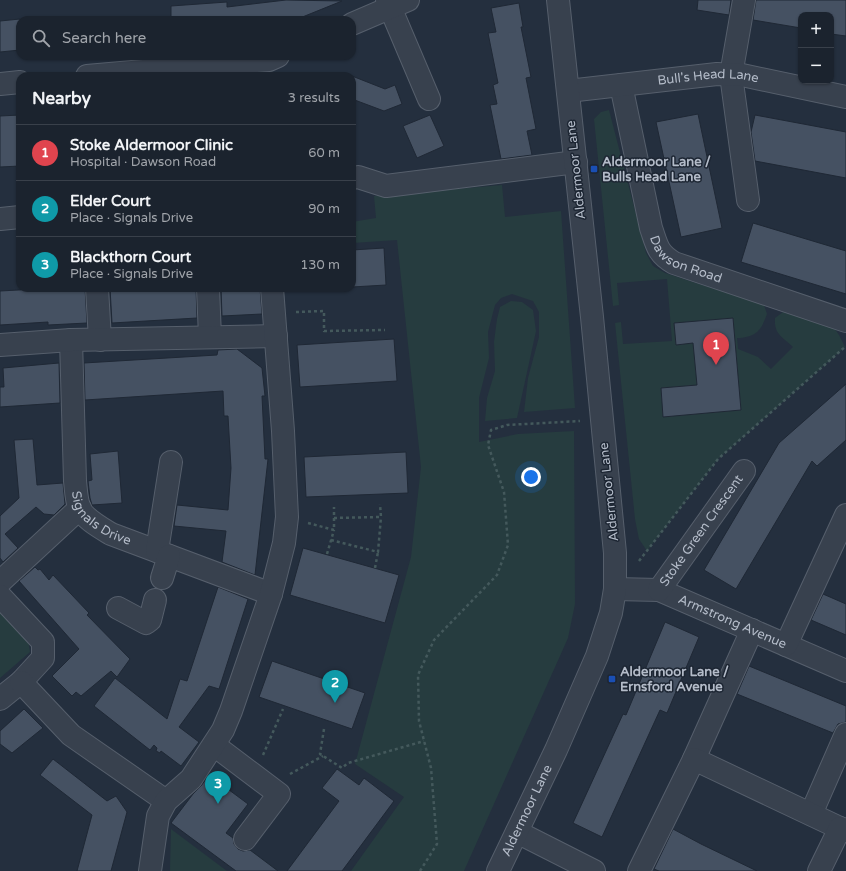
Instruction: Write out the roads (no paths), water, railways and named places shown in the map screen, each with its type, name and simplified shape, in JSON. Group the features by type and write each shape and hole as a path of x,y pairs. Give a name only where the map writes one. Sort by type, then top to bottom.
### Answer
{"street":[{"name":"Aldermoor Lane","path":"498,871 559,743 597,656 611,613 615,589 615,553 576,162 558,0"},
{"path":"744,0 731,75 748,200"},
{"path":"356,22 395,2 429,99"},
{"path":"132,72 269,60"},
{"name":"Bull's Head Lane","path":"568,91 717,74 742,75 846,97"},
{"path":"0,84 16,82"},
{"name":"Dawson Road","path":"622,85 651,228 663,257 674,263 846,321"},
{"path":"356,177 386,186 576,162"},
{"path":"0,219 16,217"},
{"path":"97,292 100,340"},
{"path":"208,292 210,337"},
{"path":"150,871 158,816 166,801 191,779 214,745 232,711 271,594 284,543 287,517 283,431 272,292"},
{"path":"0,345 71,340 276,336"},
{"name":"Signals Drive","path":"71,340 75,481 76,496 80,508 90,520 111,534 271,594"},
{"path":"162,578 170,462"},
{"name":"Stoke Green Crescent","path":"659,590 744,471"},
{"path":"0,582 80,508"},
{"path":"786,645 846,516"},
{"name":"Armstrong Avenue","path":"615,589 659,590 846,671"},
{"path":"0,596 43,642 44,658 21,682 0,699"},
{"path":"118,608 146,623 150,620 155,600"},
{"path":"639,871 694,759 752,630"},
{"path":"21,682 71,735 166,801"},
{"path":"811,814 846,734"},
{"path":"214,745 279,794 244,839"},
{"path":"694,759 843,830 819,871"},
{"path":"517,832 594,871"}],"place":[{"name":"Aldermoor Lane / Bulls Head Lane","path":"594,169"},
{"name":"Stoke Aldermoor Clinic","path":"716,365"},
{"name":"Aldermoor Lane / Ernsford Avenue","path":"612,679"},
{"name":"Elder Court","path":"335,703"},
{"name":"Blackthorn Court","path":"218,804"}]}
